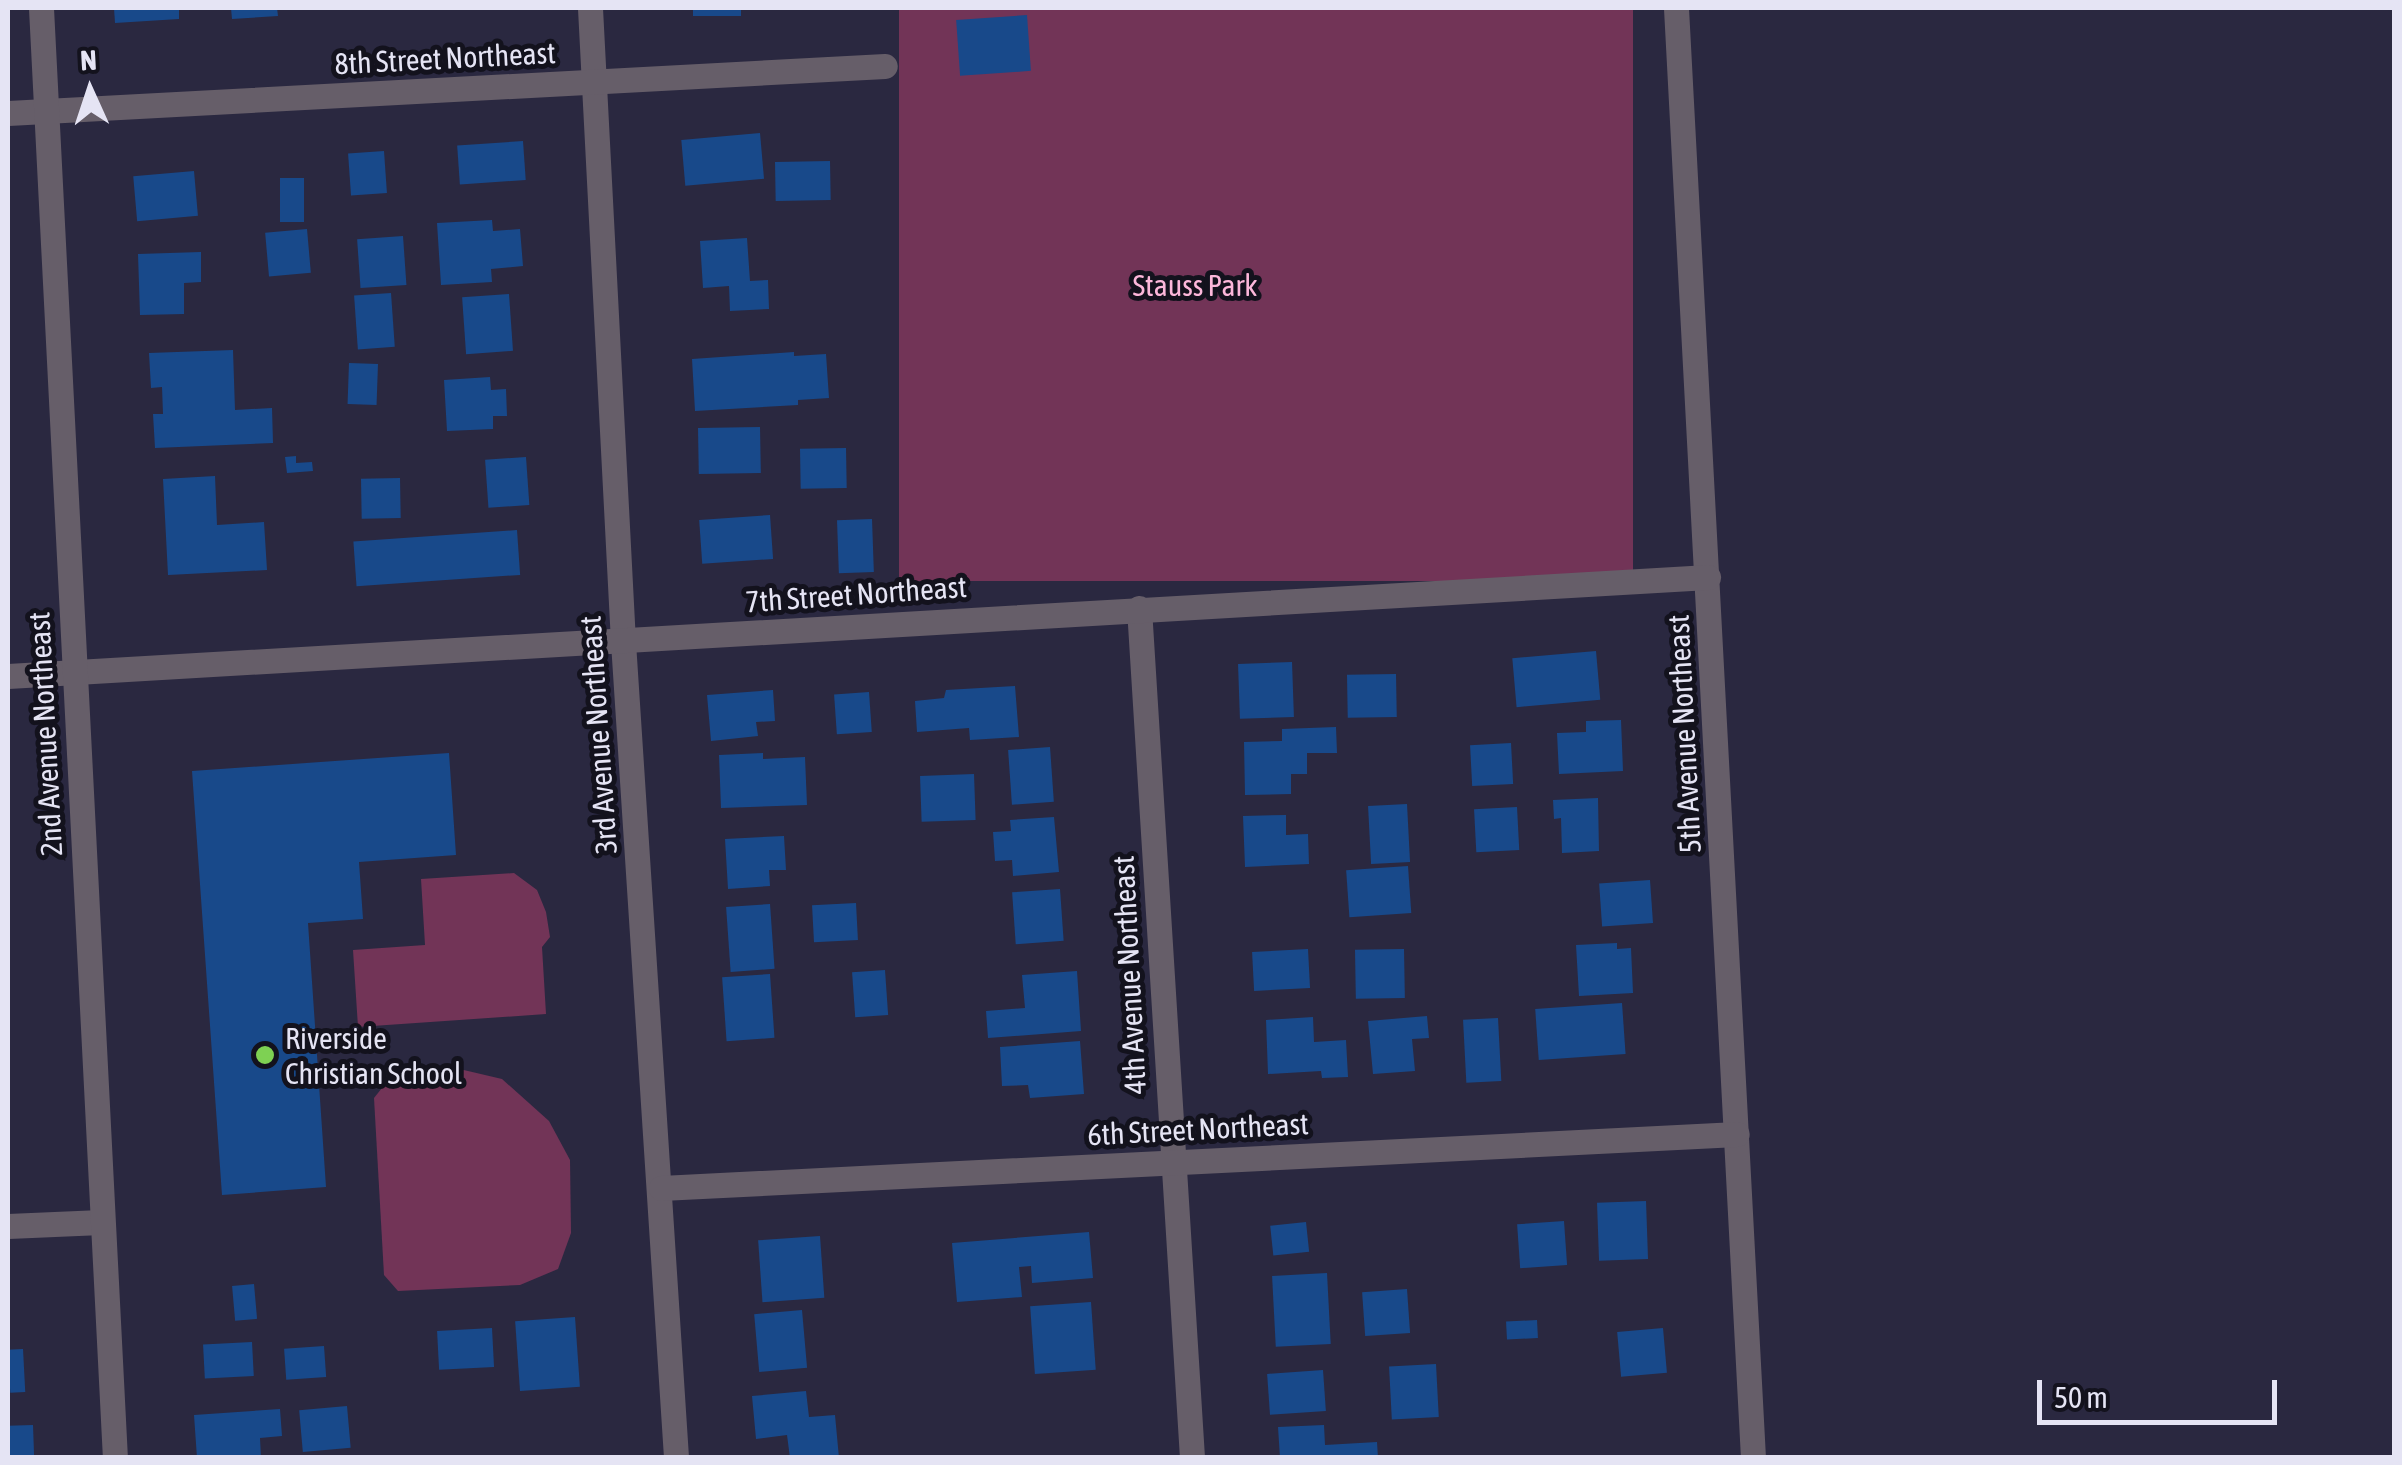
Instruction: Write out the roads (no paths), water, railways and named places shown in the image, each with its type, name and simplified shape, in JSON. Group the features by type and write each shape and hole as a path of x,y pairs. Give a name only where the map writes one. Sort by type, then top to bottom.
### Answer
{"street":[{"name":"2nd Avenue Northeast","path":"41,8 116,1458"},
{"name":"3rd Avenue Northeast","path":"590,8 624,642 662,1188 676,1458"},
{"name":"5th Avenue Northeast","path":"1676,8 1753,1458"},
{"name":"8th Street Northeast","path":"8,113 886,66"},
{"name":"7th Street Northeast","path":"8,676 1708,577"},
{"name":"4th Avenue Northeast","path":"1139,608 1192,1458"},
{"name":"6th Street Northeast","path":"662,1188 1738,1134"},
{"path":"8,1226 101,1222"}],"place":[{"name":"Riverside Christian School","path":"265,1055"}],"park label":[{"name":"Stauss Park","path":"1195,285"}]}
